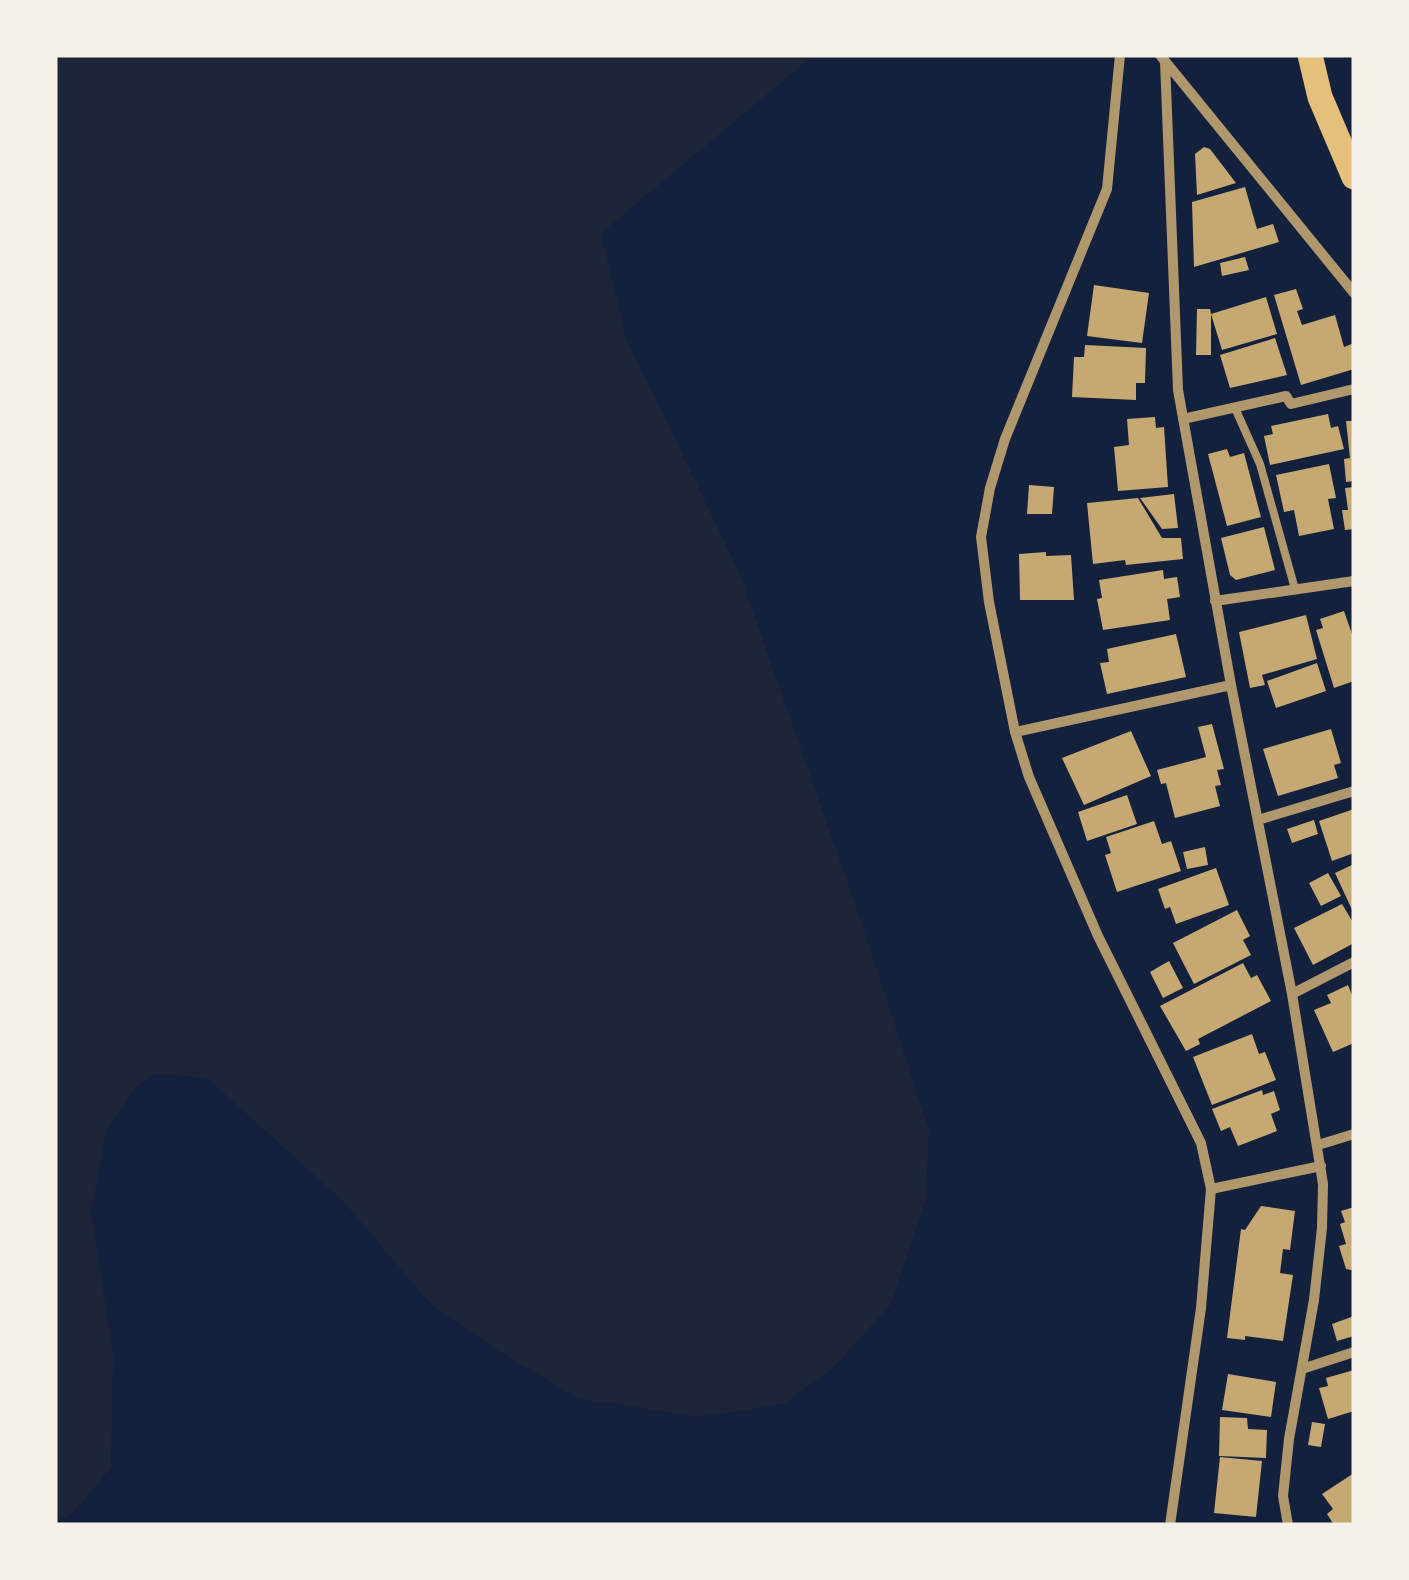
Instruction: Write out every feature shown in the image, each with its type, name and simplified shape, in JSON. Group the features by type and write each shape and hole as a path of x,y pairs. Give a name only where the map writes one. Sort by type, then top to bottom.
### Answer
{"main road":[{"path":"1310,55 1320,97 1354,177"}],"street":[{"path":"1120,55 1107,188 1005,439 981,537 989,602 1015,732 1029,777 1098,936 1201,1143 1212,1189 1201,1308 1170,1525"},
{"path":"1163,58 1354,293"},
{"path":"1163,58 1178,390 1321,1166 1322,1228 1283,1496 1288,1525"},
{"path":"1184,420 1286,396 1291,404 1354,389"},
{"path":"1215,601 1354,581"},
{"path":"1015,732 1231,685"},
{"path":"1258,820 1354,791"},
{"path":"1292,994 1354,962"},
{"path":"1318,1145 1354,1134"},
{"path":"1212,1189 1321,1166"},
{"path":"1302,1369 1354,1352"}],"lane":[{"path":"1235,408 1260,464 1296,589"}],"shaded area":[{"path":"55,55 814,55 601,233 626,338 739,572 929,1130 926,1198 891,1304 834,1367 784,1404 697,1417 578,1398 495,1349 430,1303 344,1202 207,1078 153,1073 130,1093 106,1131 91,1213 113,1353 111,1467 73,1513 55,1522"}],"building":[{"path":"1204,147 1210,149 1236,183 1197,195 1195,154"},
{"path":"1245,187 1257,229 1273,224 1279,242 1194,267 1192,202"},
{"path":"1245,257 1249,270 1222,276 1220,263"},
{"path":"1094,285 1149,293 1142,343 1087,336"},
{"path":"1296,289 1303,309 1297,311 1302,325 1335,315 1344,347 1354,343 1354,369 1301,385 1274,295"},
{"path":"1266,297 1277,334 1222,350 1211,314"},
{"path":"1197,309 1210,309 1211,355 1196,355"},
{"path":"1275,338 1287,375 1230,388 1220,355"},
{"path":"1085,345 1146,348 1145,383 1136,383 1136,400 1072,397 1074,357 1084,357"},
{"path":"1328,414 1331,428 1338,426 1344,449 1270,465 1264,436 1273,434 1271,426"},
{"path":"1155,417 1156,428 1164,427 1168,487 1118,491 1114,447 1129,445 1127,419"},
{"path":"1346,421 1354,421 1354,481 1346,482 1344,459 1350,458"},
{"path":"1227,449 1230,457 1244,453 1261,517 1227,526 1208,454"},
{"path":"1329,464 1336,498 1328,499 1334,529 1299,536 1294,510 1284,512 1276,475"},
{"path":"1029,485 1054,487 1052,514 1027,514"},
{"path":"1354,487 1354,529 1345,530 1345,488"},
{"path":"1174,494 1178,528 1162,529 1140,498"},
{"path":"1138,498 1162,538 1181,538 1183,559 1093,564 1087,503"},
{"path":"1264,527 1275,570 1236,580 1230,575 1221,538"},
{"path":"1046,552 1046,556 1071,555 1074,600 1020,600 1019,554"},
{"path":"1163,570 1164,579 1177,577 1180,597 1167,599 1170,620 1103,630 1097,599 1102,598 1099,580"},
{"path":"1344,611 1354,640 1354,681 1334,688 1316,630 1323,628 1320,619"},
{"path":"1306,615 1317,659 1262,675 1265,685 1250,688 1239,632"},
{"path":"1176,634 1186,677 1107,694 1100,663 1109,662 1107,649"},
{"path":"1317,663 1326,691 1276,708 1267,681"},
{"path":"1212,724 1224,769 1217,770 1221,785 1215,786 1220,806 1175,818 1166,783 1161,784 1157,770 1206,757 1198,727"},
{"path":"1331,729 1341,763 1334,765 1338,778 1278,796 1263,749"},
{"path":"1131,731 1151,776 1084,805 1062,758"},
{"path":"1127,795 1137,824 1087,841 1078,812"},
{"path":"1354,809 1354,853 1332,861 1319,821"},
{"path":"1314,820 1318,834 1292,843 1287,829"},
{"path":"1154,821 1162,844 1171,841 1181,871 1117,892 1105,855 1111,853 1106,837"},
{"path":"1205,847 1208,865 1187,869 1183,852"},
{"path":"1354,864 1354,914 1335,873"},
{"path":"1216,868 1229,905 1176,924 1158,889"},
{"path":"1328,873 1341,896 1321,906 1309,883"},
{"path":"1342,904 1354,924 1354,943 1313,965 1294,928"},
{"path":"1237,910 1250,936 1243,940 1251,955 1194,984 1173,943"},
{"path":"1169,961 1183,988 1163,998 1150,972"},
{"path":"1243,963 1251,978 1257,975 1271,1001 1198,1039 1200,1044 1186,1051 1160,1006"},
{"path":"1348,985 1354,1000 1354,1043 1333,1052 1314,1010 1331,1003 1327,995"},
{"path":"1252,1034 1259,1054 1265,1052 1276,1080 1212,1105 1193,1057"},
{"path":"1262,1090 1263,1095 1274,1091 1280,1110 1271,1114 1277,1131 1238,1146 1230,1127 1221,1131 1212,1109"},
{"path":"1261,1206 1295,1211 1290,1250 1283,1249 1280,1273 1293,1275 1283,1341 1227,1338 1241,1229 1245,1230"},
{"path":"1354,1207 1351,1270 1346,1269 1339,1246 1346,1244 1340,1224 1345,1222 1341,1211"},
{"path":"1354,1316 1354,1336 1337,1341 1332,1324"},
{"path":"1354,1370 1354,1411 1328,1419 1319,1388 1328,1386 1326,1378"},
{"path":"1228,1374 1276,1382 1271,1417 1222,1410"},
{"path":"1220,1417 1247,1418 1248,1429 1267,1430 1266,1458 1219,1456"},
{"path":"1312,1422 1325,1424 1321,1447 1308,1445"},
{"path":"1220,1457 1262,1461 1256,1517 1214,1513"},
{"path":"1354,1473 1354,1525 1334,1525 1327,1514 1333,1509 1322,1494"}]}
